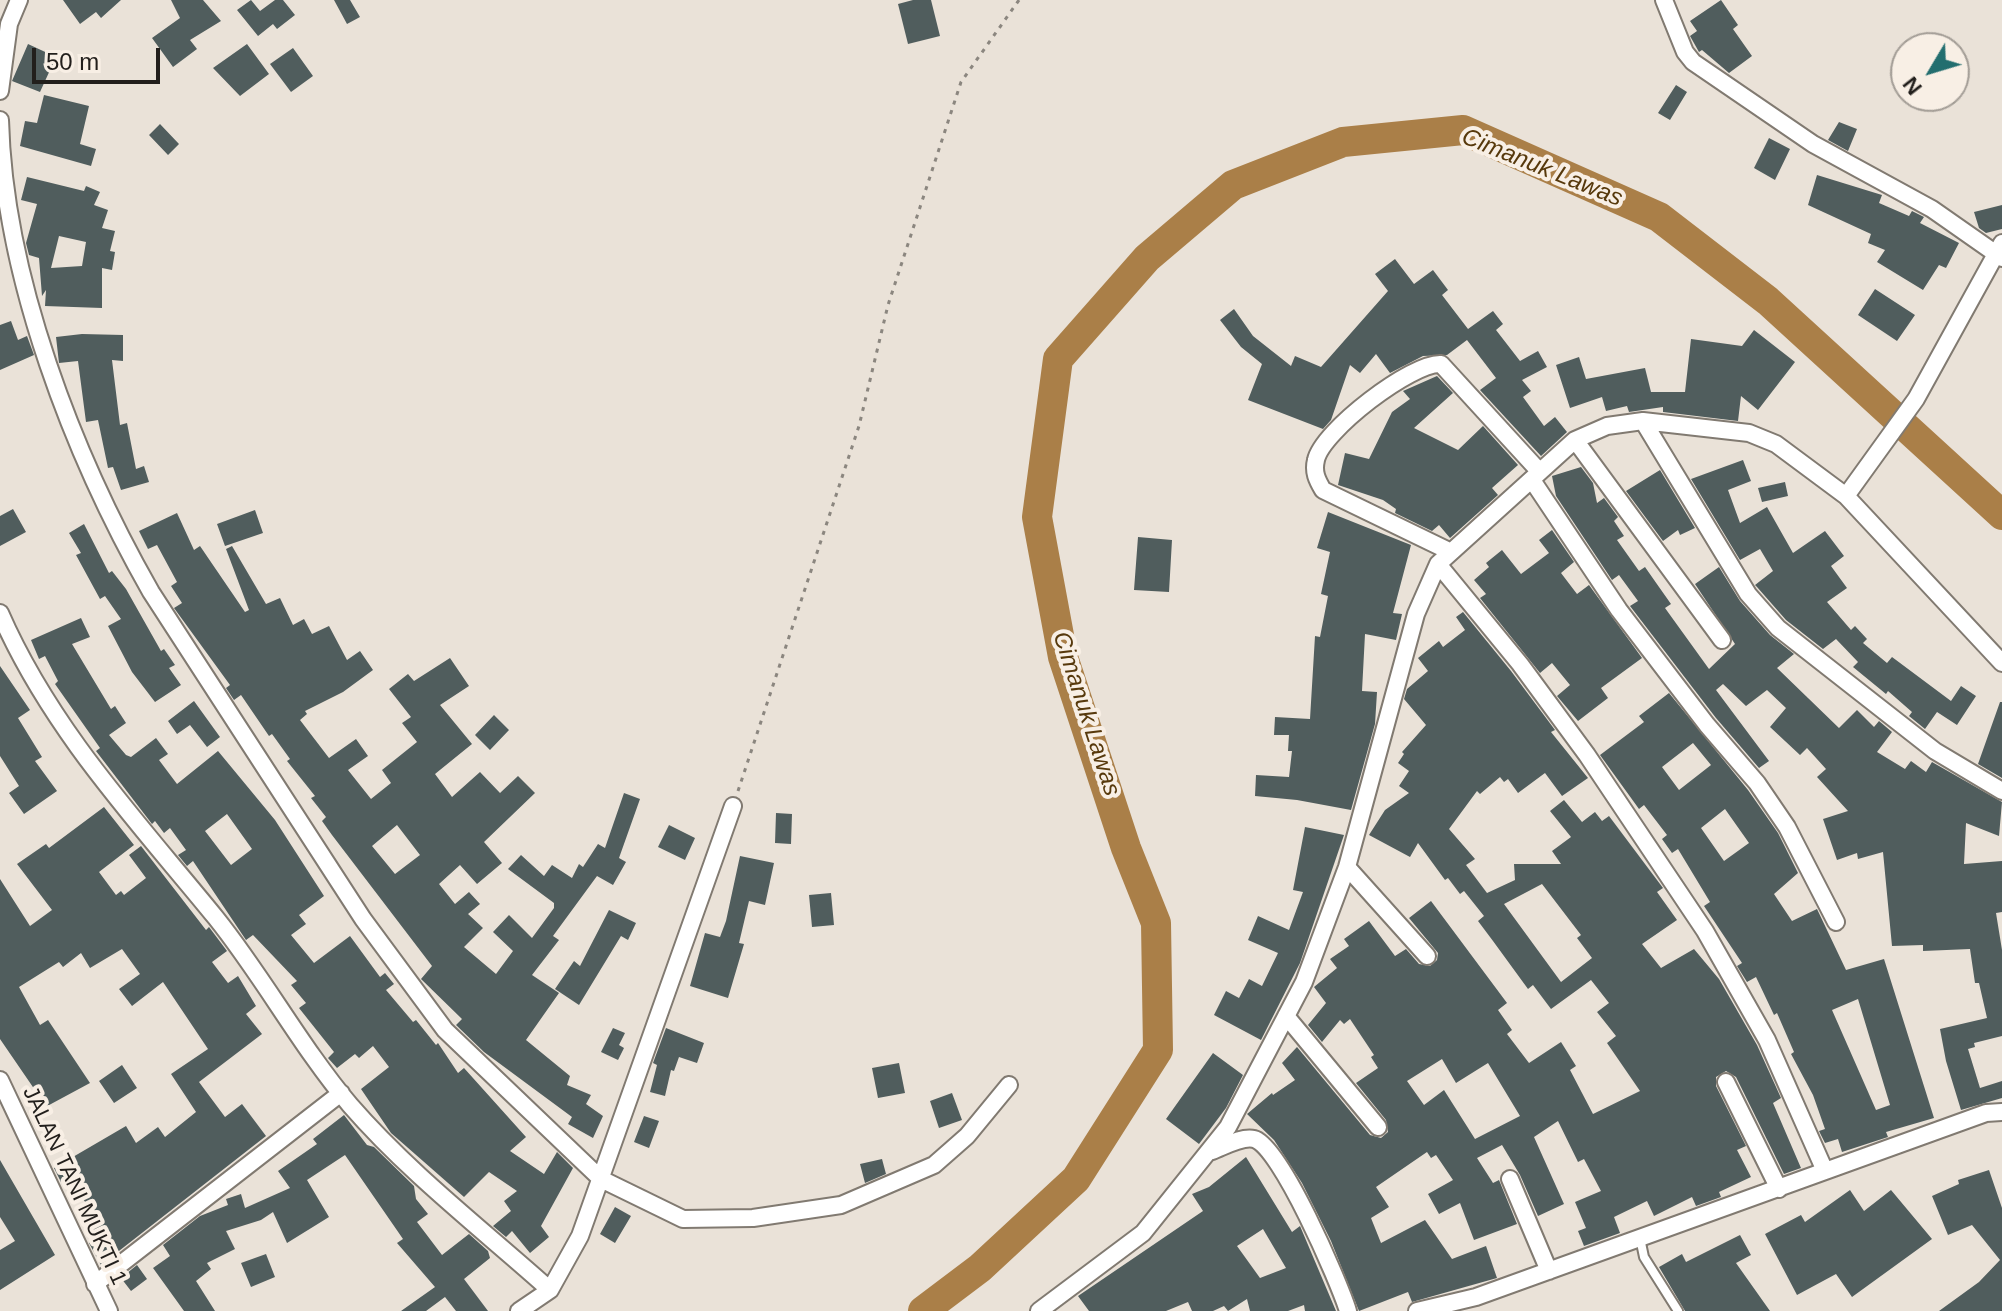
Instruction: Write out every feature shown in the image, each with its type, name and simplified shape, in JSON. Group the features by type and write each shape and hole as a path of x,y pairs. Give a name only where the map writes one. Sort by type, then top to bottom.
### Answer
{"street":[{"path":"0,91 9,24 19,0"},
{"path":"1664,0 1685,52 1693,62 1813,144 1940,213 2000,251 1916,399 1846,496"},
{"path":"0,120 1,156 30,299 63,410 128,552 265,772 408,982 445,1030 601,1179 683,1219 753,1218 841,1205 934,1165 967,1136 1009,1085"},
{"path":"1451,552 1323,490 1316,479 1316,459 1329,436 1379,395 1433,364 1441,364 1535,476 1619,610 1707,725 1757,783 1795,840 1836,922"},
{"path":"1643,421 1748,594 1771,621 1935,751 2002,791"},
{"path":"1039,1311 1063,1304 1143,1233 1212,1151 1304,982 1347,867 1416,614 1438,564 1575,440 1607,426 1643,421 1749,433 1776,444 1846,496 2002,663"},
{"path":"1575,440 1722,640"},
{"path":"1438,564 1520,664 1587,755 1705,931 1773,1052 1825,1171"},
{"path":"0,613 29,673 93,770 226,932 341,1093 406,1162 550,1290"},
{"path":"519,1311 550,1290 575,1246 733,806"},
{"path":"1347,867 1427,956"},
{"path":"1286,1016 1378,1127"},
{"name":"JALAN TANI MUKTI 1","path":"0,1080 109,1311"},
{"path":"1726,1082 1779,1189"},
{"path":"95,1284 341,1093"},
{"path":"1417,1311 1476,1297 1986,1113 2002,1112"},
{"path":"1212,1151 1249,1139 1261,1143 1293,1190 1348,1311"},
{"path":"1510,1179 1549,1271"}],"lane":[{"path":"1640,1238 1644,1257 1678,1311"}],"path":[{"path":"733,806 772,678 854,440 888,305 961,82 1019,0"}],"building":[{"path":"63,0 121,0 101,18 96,12 80,24"},
{"path":"171,0 203,0 221,21 190,40 197,49 173,67 152,38 180,18"},
{"path":"251,0 260,11 275,0 283,0 295,15 277,29 273,24 258,36 237,10"},
{"path":"334,0 350,0 360,17 347,24"},
{"path":"931,0 940,36 908,44 898,4"},
{"path":"1721,0 1738,25 1733,29 1752,56 1729,73 1702,50 1699,52 1690,36 1697,31 1690,21"},
{"path":"28,44 56,57 40,92 12,81"},
{"path":"247,44 269,74 240,96 213,68"},
{"path":"293,48 313,76 291,92 270,64"},
{"path":"1676,85 1687,92 1670,120 1658,113"},
{"path":"44,95 89,106 80,144 96,149 91,166 20,146 25,121 37,123"},
{"path":"1839,122 1857,129 1848,151 1828,140"},
{"path":"160,124 179,144 168,155 149,135"},
{"path":"1769,138 1790,149 1775,180 1754,168"},
{"path":"1817,175 1882,195 1879,203 1909,216 1912,211 1924,217 1920,223 1959,243 1946,268 1939,265 1923,290 1877,262 1885,250 1868,243 1871,234 1808,205"},
{"path":"27,177 84,191 86,186 100,192 94,205 108,210 102,228 115,231 110,251 115,252 112,270 102,268 102,308 45,306 46,290 42,296 39,258 29,255 26,243 37,204 21,200","holes":["59,236 86,242 82,266 51,268"]},
{"path":"2002,205 2002,229 1986,233 1979,228 1974,212"},
{"path":"1395,259 1414,284 1433,270 1448,290 1442,295 1468,329 1493,311 1503,324 1496,330 1520,361 1538,351 1547,367 1522,380 1531,391 1523,397 1544,426 1555,417 1567,432 1541,456 1480,390 1496,378 1467,340 1447,355 1423,356 1390,373 1376,354 1360,373 1350,365 1331,420 1323,429 1248,400 1262,364 1241,347 1220,320 1234,309 1253,336 1291,366 1295,356 1321,367 1388,291 1375,274"},
{"path":"1875,289 1915,315 1897,341 1858,315"},
{"path":"11,321 18,340 27,336 34,355 0,370 0,325"},
{"path":"1754,330 1795,362 1758,410 1741,396 1738,421 1663,412 1663,407 1629,412 1627,406 1606,411 1602,397 1570,408 1556,365 1579,357 1586,379 1645,368 1651,392 1685,392 1691,339 1742,346"},
{"path":"123,335 123,361 112,360 120,425 127,423 136,469 144,466 149,482 121,490 113,467 108,468 98,420 86,422 78,361 59,363 56,337"},
{"path":"1437,376 1453,393 1414,428 1458,450 1483,426 1518,465 1492,488 1498,495 1450,538 1439,525 1432,531 1395,513 1396,509 1383,500 1338,485 1345,453 1369,459 1392,412 1410,399 1403,391"},
{"path":"1743,460 1751,481 1728,490 1740,523 1767,507 1793,553 1825,531 1844,556 1831,566 1847,588 1827,602 1851,630 1855,626 1867,639 1863,643 1887,663 1892,657 1951,701 1961,686 1976,696 1957,725 1937,712 1925,729 1909,716 1912,712 1888,691 1886,694 1853,667 1858,662 1836,639 1823,649 1786,620 1755,585 1773,571 1760,549 1740,560 1691,479"},
{"path":"1581,467 1593,483 1597,503 1604,498 1618,517 1614,521 1624,536 1617,540 1639,571 1645,567 1671,604 1665,608 1709,669 1735,644 1695,584 1719,567 1740,601 1770,635 1794,654 1777,668 1839,728 1857,710 1874,727 1879,721 1892,732 1877,752 1905,769 1911,761 1926,772 1932,762 2002,802 1999,836 1966,823 1964,864 2002,861 2002,912 1996,913 2002,950 2002,1036 1974,1043 1975,1047 1968,1049 1980,1088 2002,1081 2002,1098 1961,1110 1946,1061 1940,1029 1987,1018 1979,983 1975,983 1970,949 1923,951 1923,945 1892,946 1883,852 1858,859 1857,853 1837,860 1823,819 1848,811 1817,777 1826,769 1807,748 1800,755 1770,727 1786,708 1767,690 1746,706 1723,684 1716,690 1769,761 1759,768 1716,718 1630,606 1638,601 1619,575 1612,580 1556,496 1552,476"},
{"path":"1660,470 1695,528 1680,535 1678,530 1663,541 1626,491"},
{"path":"1785,482 1788,496 1762,502 1758,488"},
{"path":"13,509 26,532 0,546 0,516"},
{"path":"255,510 263,533 225,546 217,524"},
{"path":"1328,512 1411,545 1393,613 1402,614 1396,640 1365,634 1362,691 1377,692 1375,724 1351,810 1255,796 1256,775 1289,777 1292,751 1288,751 1289,735 1274,735 1275,717 1310,719 1315,636 1320,637 1328,596 1321,594 1330,552 1317,548"},
{"path":"177,513 194,550 200,546 245,612 249,610 226,549 232,546 266,604 280,598 293,625 304,619 312,634 329,626 347,660 360,651 373,670 343,692 305,711 307,714 300,720 329,758 356,739 368,756 348,770 371,799 391,783 382,770 417,742 402,723 411,717 389,689 408,674 414,681 450,658 469,686 440,705 472,744 435,774 452,797 480,772 500,793 518,776 535,793 484,842 502,863 477,884 460,865 439,884 455,904 469,892 480,904 468,914 483,928 464,947 496,974 513,951 493,932 509,915 532,938 554,908 554,903 508,869 521,855 544,876 552,865 572,878 579,864 583,867 598,844 605,848 624,793 640,799 619,858 626,862 613,885 597,876 553,936 559,940 532,975 559,993 526,1040 570,1076 567,1085 591,1095 586,1104 603,1116 593,1138 568,1124 572,1117 484,1052 456,1025 462,1019 421,979 432,966 322,821 326,817 311,798 315,796 287,761 290,759 272,734 269,736 241,695 234,700 226,688 230,685 174,608 182,603 171,586 177,582 157,545 148,549 139,531","holes":["397,825 420,855 395,874 372,846"]},
{"path":"84,524 109,573 112,571 126,589 161,651 164,649 175,665 169,668 181,685 155,702 132,672 108,626 121,619 105,596 100,599 76,555 81,553 69,533"},
{"path":"1552,530 1574,562 1561,573 1577,594 1589,585 1642,658 1601,688 1608,698 1578,721 1557,696 1570,685 1552,663 1540,673 1480,598 1486,594 1474,580 1489,567 1486,563 1502,550 1521,574 1549,553 1539,540"},
{"path":"1138,537 1172,540 1169,592 1134,590"},
{"path":"1463,612 1511,671 1555,730 1551,732 1588,778 1562,796 1545,773 1518,793 1508,779 1504,782 1500,777 1480,794 1477,791 1449,829 1475,859 1466,865 1487,893 1515,880 1514,864 1561,864 1552,851 1571,837 1550,811 1564,800 1582,822 1595,812 1602,821 1609,816 1663,888 1657,892 1677,920 1642,944 1661,968 1694,949 1719,979 1757,1045 1781,1098 1773,1103 1801,1168 1784,1174 1736,1077 1726,1071 1716,1077 1716,1086 1746,1146 1737,1150 1751,1177 1719,1192 1721,1197 1696,1206 1692,1197 1654,1216 1647,1201 1614,1217 1620,1233 1584,1246 1578,1231 1586,1228 1575,1202 1601,1191 1584,1159 1578,1162 1558,1121 1534,1137 1564,1204 1538,1216 1520,1175 1502,1145 1477,1158 1493,1183 1499,1180 1517,1224 1474,1240 1460,1203 1439,1214 1428,1194 1453,1180 1436,1155 1431,1158 1427,1152 1376,1187 1389,1207 1371,1218 1381,1243 1425,1220 1452,1259 1486,1246 1497,1278 1412,1302 1408,1292 1359,1311 1331,1241 1302,1183 1274,1140 1247,1114 1272,1093 1295,1080 1282,1063 1297,1047 1370,1135 1381,1138 1388,1132 1386,1120 1356,1083 1378,1068 1371,1057 1374,1055 1350,1019 1344,1024 1340,1020 1322,1042 1308,1025 1326,1003 1314,987 1337,968 1330,959 1349,946 1344,939 1369,921 1395,956 1406,949 1419,964 1430,966 1437,960 1438,953 1409,918 1431,901 1507,1003 1498,1010 1512,1030 1507,1034 1529,1063 1561,1042 1576,1066 1570,1070 1593,1114 1640,1091 1607,1043 1616,1036 1597,1012 1609,1003 1591,980 1551,1009 1533,985 1528,989 1478,921 1484,916 1464,891 1460,894 1448,878 1445,880 1418,843 1410,857 1369,835 1385,810 1409,793 1399,786 1409,771 1398,763 1404,754 1402,752 1426,725 1404,699 1407,689 1428,671 1418,658 1439,641 1443,647 1465,630 1456,617","holes":["1542,884 1581,935 1577,938 1592,958 1561,982 1504,904","1442,1059 1456,1083 1488,1063 1520,1116 1475,1139 1444,1090 1424,1105 1407,1081"]},
{"path":"81,618 90,637 72,644 111,709 115,706 126,723 109,735 126,755 131,757 156,738 168,754 159,760 177,784 218,751 275,820 324,896 299,915 306,924 291,935 314,963 350,936 380,977 385,973 394,984 386,990 413,1022 416,1020 436,1045 438,1043 458,1073 464,1068 526,1137 510,1151 544,1174 557,1152 573,1168 541,1226 549,1237 530,1253 512,1231 506,1237 493,1226 511,1211 504,1201 517,1191 489,1172 464,1197 391,1133 361,1089 389,1067 373,1046 359,1058 355,1054 337,1068 328,1058 334,1052 299,1008 306,1003 291,985 297,981 253,935 246,940 193,861 187,866 178,855 186,850 170,828 164,833 155,821 152,824 96,751 100,748 55,684 58,681 45,656 39,659 31,640","holes":["227,814 252,849 231,865 205,831"]},
{"path":"0,666 30,710 18,718 42,757 35,761 57,791 24,814 9,793 19,786 0,756"},
{"path":"1669,693 1748,790 1778,833 1798,873 1774,894 1792,921 1817,909 1846,970 1884,959 1934,1118 1886,1132 1888,1137 1842,1152 1838,1139 1825,1143 1819,1131 1825,1129 1813,1095 1791,1054 1794,1052 1777,1013 1774,1015 1756,977 1747,982 1737,966 1742,963 1704,906 1710,902 1678,849 1672,853 1662,839 1667,835 1644,805 1639,809 1600,755 1644,722 1639,716","holes":["1693,743 1711,765 1679,790 1662,767","1725,809 1749,843 1724,861 1701,828","1858,999 1890,1105 1876,1110 1832,1010"]},
{"path":"194,701 220,737 207,747 190,725 177,734 168,721"},
{"path":"2002,702 2002,778 1978,764"},
{"path":"494,715 509,730 490,750 475,735"},
{"path":"104,807 134,845 99,872 116,895 121,891 124,895 146,878 129,855 141,846 206,930 209,927 227,951 212,962 228,983 238,976 256,1006 246,1014 262,1034 199,1082 225,1117 242,1104 266,1136 101,1265 89,1243 96,1238 75,1211 86,1203 67,1179 61,1182 54,1168 126,1126 136,1143 158,1127 165,1137 196,1112 171,1074 208,1049 163,982 132,1006 119,989 140,974 122,949 90,968 81,953 63,967 59,962 19,987 40,1025 48,1020 90,1083 38,1111 29,1098 37,1093 0,1039 0,879 30,926 52,910 17,864 46,844 49,848"},
{"path":"776,813 792,814 791,844 775,843"},
{"path":"669,825 695,838 685,860 658,847"},
{"path":"1305,827 1344,835 1300,963 1261,1040 1214,1015 1226,991 1239,998 1249,979 1262,986 1278,953 1248,940 1258,916 1289,930 1303,892 1293,890"},
{"path":"740,856 774,863 765,905 749,901 739,943 744,944 728,998 690,986 705,933 720,937"},
{"path":"831,893 834,925 812,927 809,895"},
{"path":"609,910 636,923 628,940 621,936 579,1005 555,989 574,961 580,966"},
{"path":"613,1028 625,1033 619,1045 624,1048 618,1060 601,1052"},
{"path":"666,1028 704,1043 697,1063 679,1057 674,1071 671,1070 665,1096 650,1092 657,1065 653,1063"},
{"path":"1213,1053 1243,1075 1226,1108 1199,1144 1166,1119"},
{"path":"899,1063 905,1093 878,1098 872,1068"},
{"path":"122,1065 137,1088 114,1103 99,1081"},
{"path":"952,1093 962,1120 939,1128 930,1101"},
{"path":"344,1115 367,1145 374,1147 414,1186 416,1199 428,1214 417,1222 442,1255 469,1234 488,1251 490,1258 464,1279 488,1311 456,1311 445,1297 426,1311 401,1311 435,1287 397,1243 403,1239 345,1155 307,1180 329,1217 287,1243 273,1212 261,1220 226,1231 235,1249 207,1263 211,1269 196,1281 215,1311 184,1311 153,1268 170,1256 163,1245 200,1216 228,1205 226,1199 241,1194 245,1208 290,1188 278,1171 317,1144 313,1139"},
{"path":"644,1116 659,1121 649,1148 634,1142"},
{"path":"1246,1157 1292,1232 1300,1226 1336,1311 1305,1311 1304,1305 1288,1311 1250,1311 1247,1299 1228,1311 1224,1306 1213,1311 1192,1311 1188,1302 1166,1311 1089,1311 1078,1296 1203,1211 1192,1194 1209,1187","holes":["1263,1229 1286,1268 1260,1278 1237,1246"]},
{"path":"882,1159 886,1174 865,1183 860,1164"},
{"path":"0,1160 55,1255 0,1290 0,1250 15,1241 0,1217"},
{"path":"1989,1170 2002,1208 2002,1311 1939,1311 1979,1282 2000,1260 1972,1225 1948,1235 1932,1196 1959,1184 1958,1180"},
{"path":"1850,1190 1864,1211 1891,1190 1932,1239 1852,1297 1836,1274 1797,1295 1765,1234 1801,1215 1805,1222"},
{"path":"615,1207 631,1216 615,1243 600,1234"},
{"path":"1740,1235 1751,1255 1736,1263 1770,1311 1685,1311 1659,1267 1682,1254 1686,1262"},
{"path":"266,1254 275,1277 251,1287 241,1263"},
{"path":"137,1265 147,1279 131,1291 121,1278"}],"waterway":[{"name":"Cimanuk Lawas","path":"923,1311 980,1268 1076,1179 1158,1050 1156,923 1126,848 1063,657 1037,517 1058,359 1147,258 1233,185 1343,142 1463,130 1659,217 1768,301 2002,515"}]}
